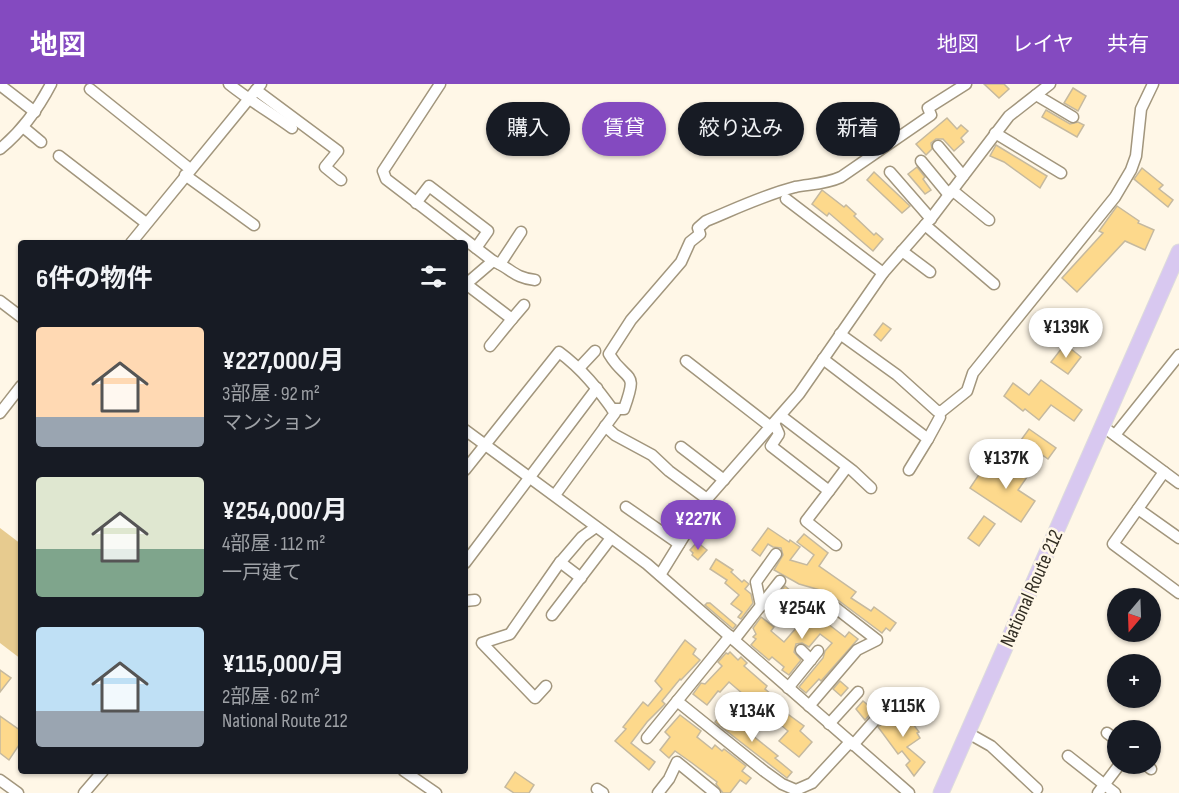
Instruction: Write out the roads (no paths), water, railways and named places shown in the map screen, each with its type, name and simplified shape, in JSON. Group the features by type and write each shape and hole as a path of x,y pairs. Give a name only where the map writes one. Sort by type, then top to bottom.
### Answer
{"highway":[{"name":"National Route 212","path":"941,793 1109,431 1179,252"}],"street":[{"path":"3,142 23,128 51,84"},
{"path":"229,84 248,100 260,105 292,128"},
{"path":"440,84 383,171 386,179 465,240"},
{"path":"612,409 624,409 632,386 631,379 609,354 631,320 681,262 690,242 700,234 698,228 706,221 773,194 796,187 831,182 841,177 932,115 928,108 966,84"},
{"path":"660,575 707,499 799,394 883,273 928,222 1009,116 1050,84"},
{"path":"840,334 897,375 937,411 942,411 967,391 973,373 1115,197 1131,170 1136,156 1141,109 1153,84"},
{"path":"0,85 35,112"},
{"path":"133,240 259,87 338,151 325,167 341,180"},
{"path":"90,89 254,225"},
{"path":"1036,95 1073,117"},
{"path":"23,128 41,142"},
{"path":"995,133 1061,173"},
{"path":"938,146 963,176"},
{"path":"58,156 146,223"},
{"path":"921,161 951,192 989,220"},
{"path":"890,172 928,222 994,284"},
{"path":"416,203 429,186 488,231 476,248"},
{"path":"786,199 883,273"},
{"path":"468,283 497,263 521,232"},
{"path":"468,242 522,279 535,280"},
{"path":"902,251 930,272"},
{"path":"468,286 512,319"},
{"path":"0,301 18,315"},
{"path":"490,346 524,305"},
{"path":"579,368 595,351"},
{"path":"468,465 559,352 579,368 615,413 555,495"},
{"path":"1179,355 1109,431 1179,483"},
{"path":"823,359 928,439"},
{"path":"686,361 775,422 847,467 871,488"},
{"path":"468,559 597,388"},
{"path":"0,413 17,401"},
{"path":"909,470 940,417"},
{"path":"775,422 779,434 771,446 829,491"},
{"path":"605,426 615,435 652,454 669,471 707,499"},
{"path":"468,432 660,575 909,793"},
{"path":"681,447 724,480"},
{"path":"836,545 806,521 847,467"},
{"path":"1164,472 1113,544 1179,593"},
{"path":"626,507 679,544"},
{"path":"1138,509 1179,538"},
{"path":"546,686 535,698 482,643 510,633 560,562 582,537 596,527"},
{"path":"552,615 611,538"},
{"path":"760,606 756,582 776,554"},
{"path":"560,562 581,578"},
{"path":"647,738 780,581"},
{"path":"809,706 857,650 877,640 823,598"},
{"path":"788,688 815,655 801,651"},
{"path":"829,724 858,692"},
{"path":"677,701 764,771 782,784 796,790 812,783 882,712"},
{"path":"968,733 991,746 1037,789"},
{"path":"1068,756 1101,789 1115,793"},
{"path":"658,793 669,779 677,762 715,793"},
{"path":"84,793 100,774"},
{"path":"408,774 436,793"},
{"path":"1101,789 1112,774"},
{"path":"0,781 18,793"}]}
